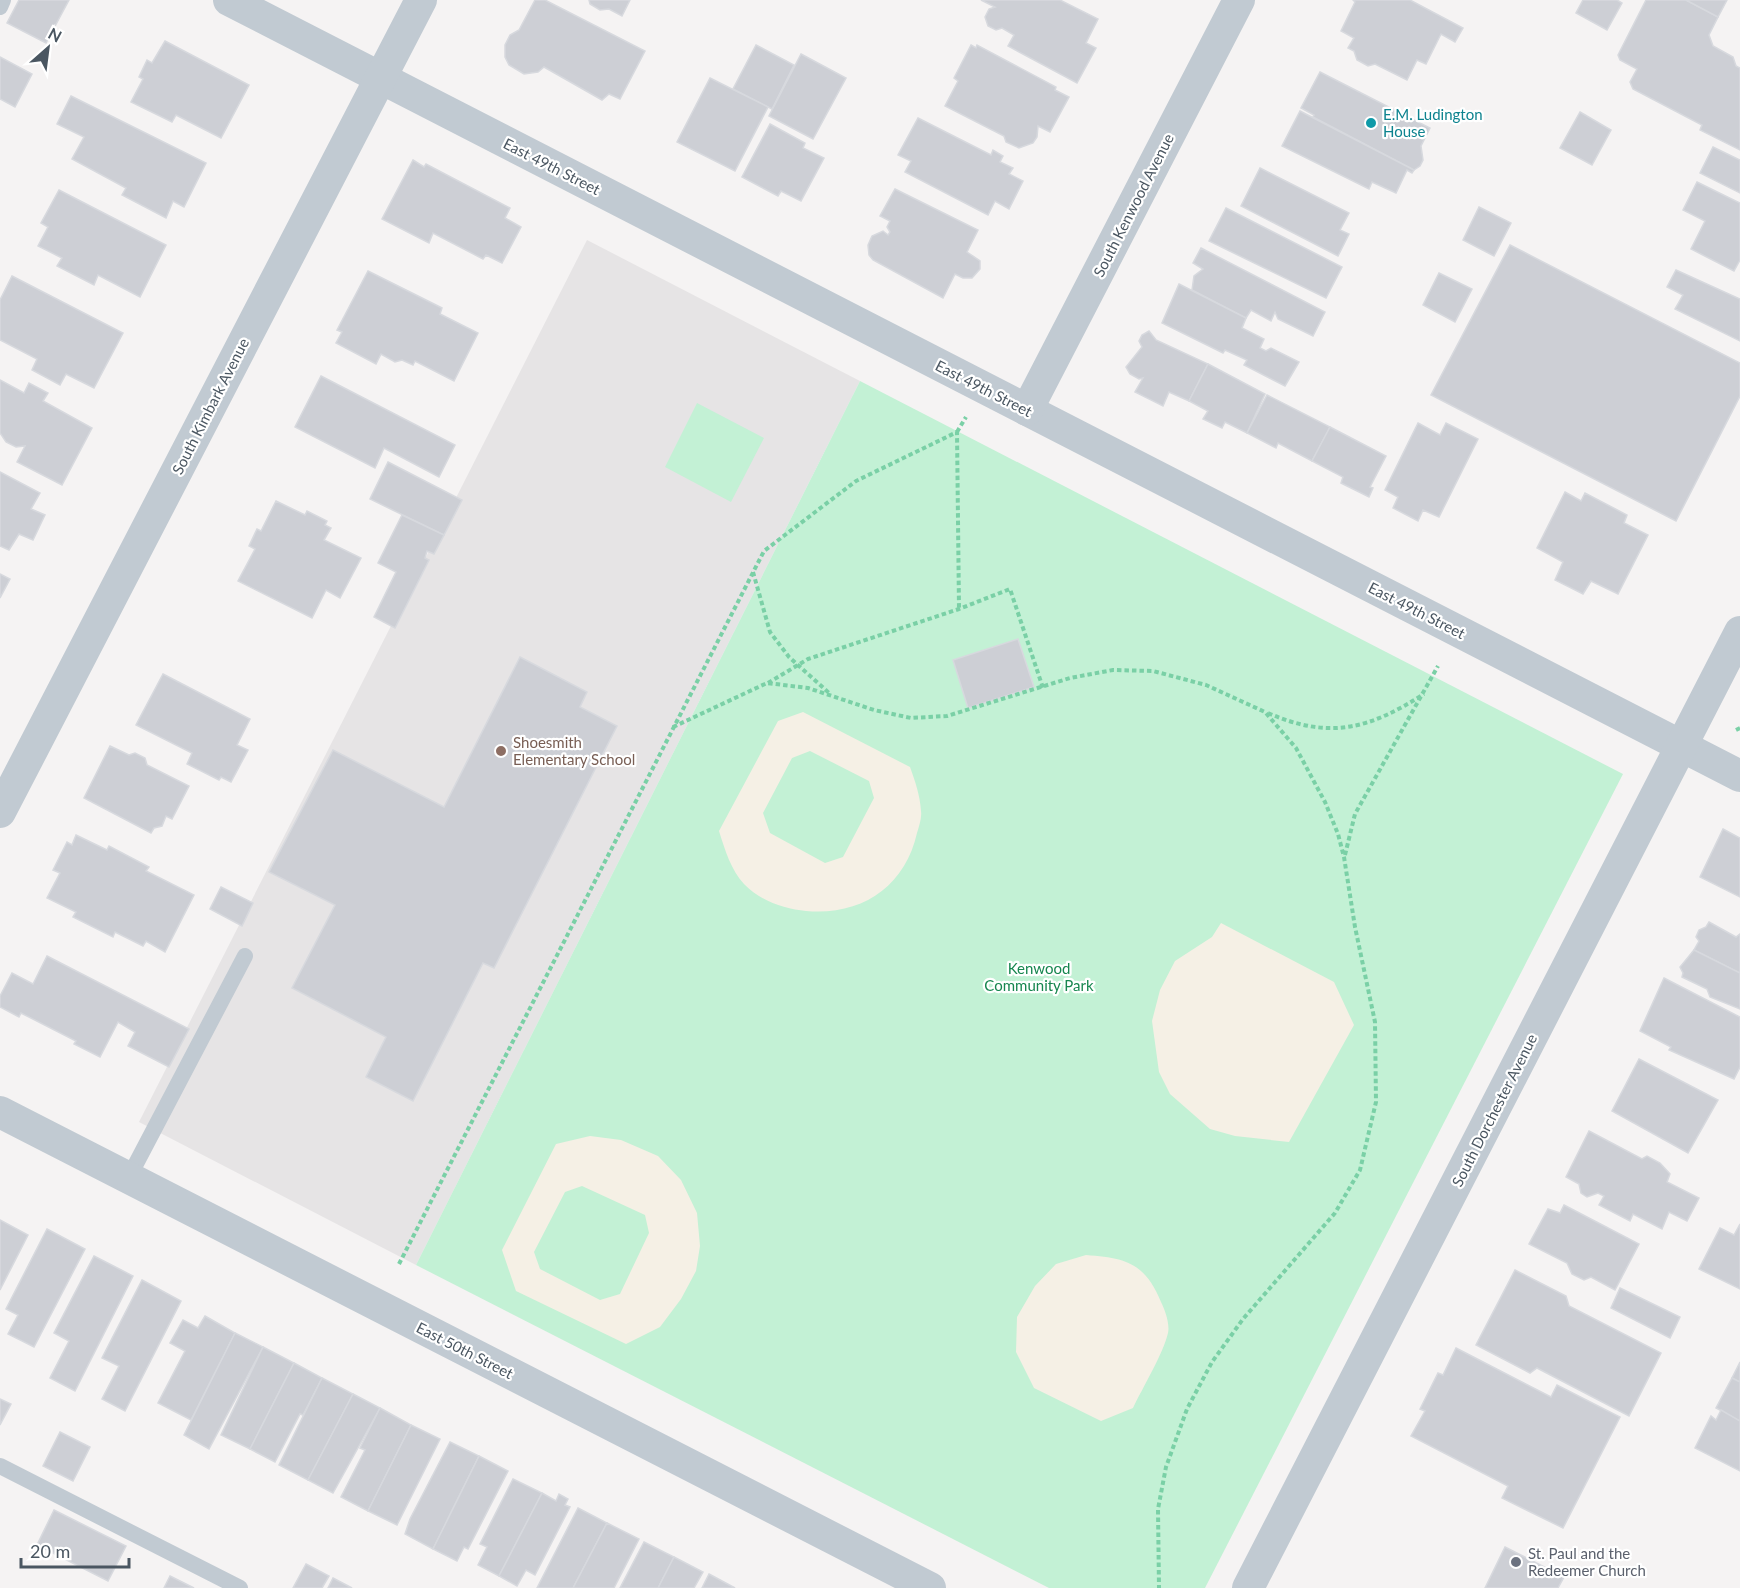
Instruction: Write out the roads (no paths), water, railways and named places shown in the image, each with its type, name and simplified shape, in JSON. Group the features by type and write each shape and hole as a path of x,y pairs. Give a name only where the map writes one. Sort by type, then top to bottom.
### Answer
{"street":[{"name":"East 49th Street","path":"229,0 1740,776"},
{"name":"South Kimbark Avenue","path":"0,812 421,0"},
{"name":"South Kenwood Avenue","path":"1027,410 1239,0"},
{"name":"South Dorchester Avenue","path":"1248,1588 1740,632"},
{"name":"East 50th Street","path":"0,1112 930,1588"}],"lane":[{"path":"0,7 3,0"},
{"path":"129,1178 245,956"},
{"path":"0,1466 240,1588"}],"place":[{"name":"E.M. Ludington House","path":"1371,123"},
{"name":"Shoesmith Elementary School","path":"501,751"},
{"name":"St. Paul and the Redeemer Church","path":"1516,1562"}],"park label":[{"name":"Kenwood Community Park","path":"1039,976"}]}
